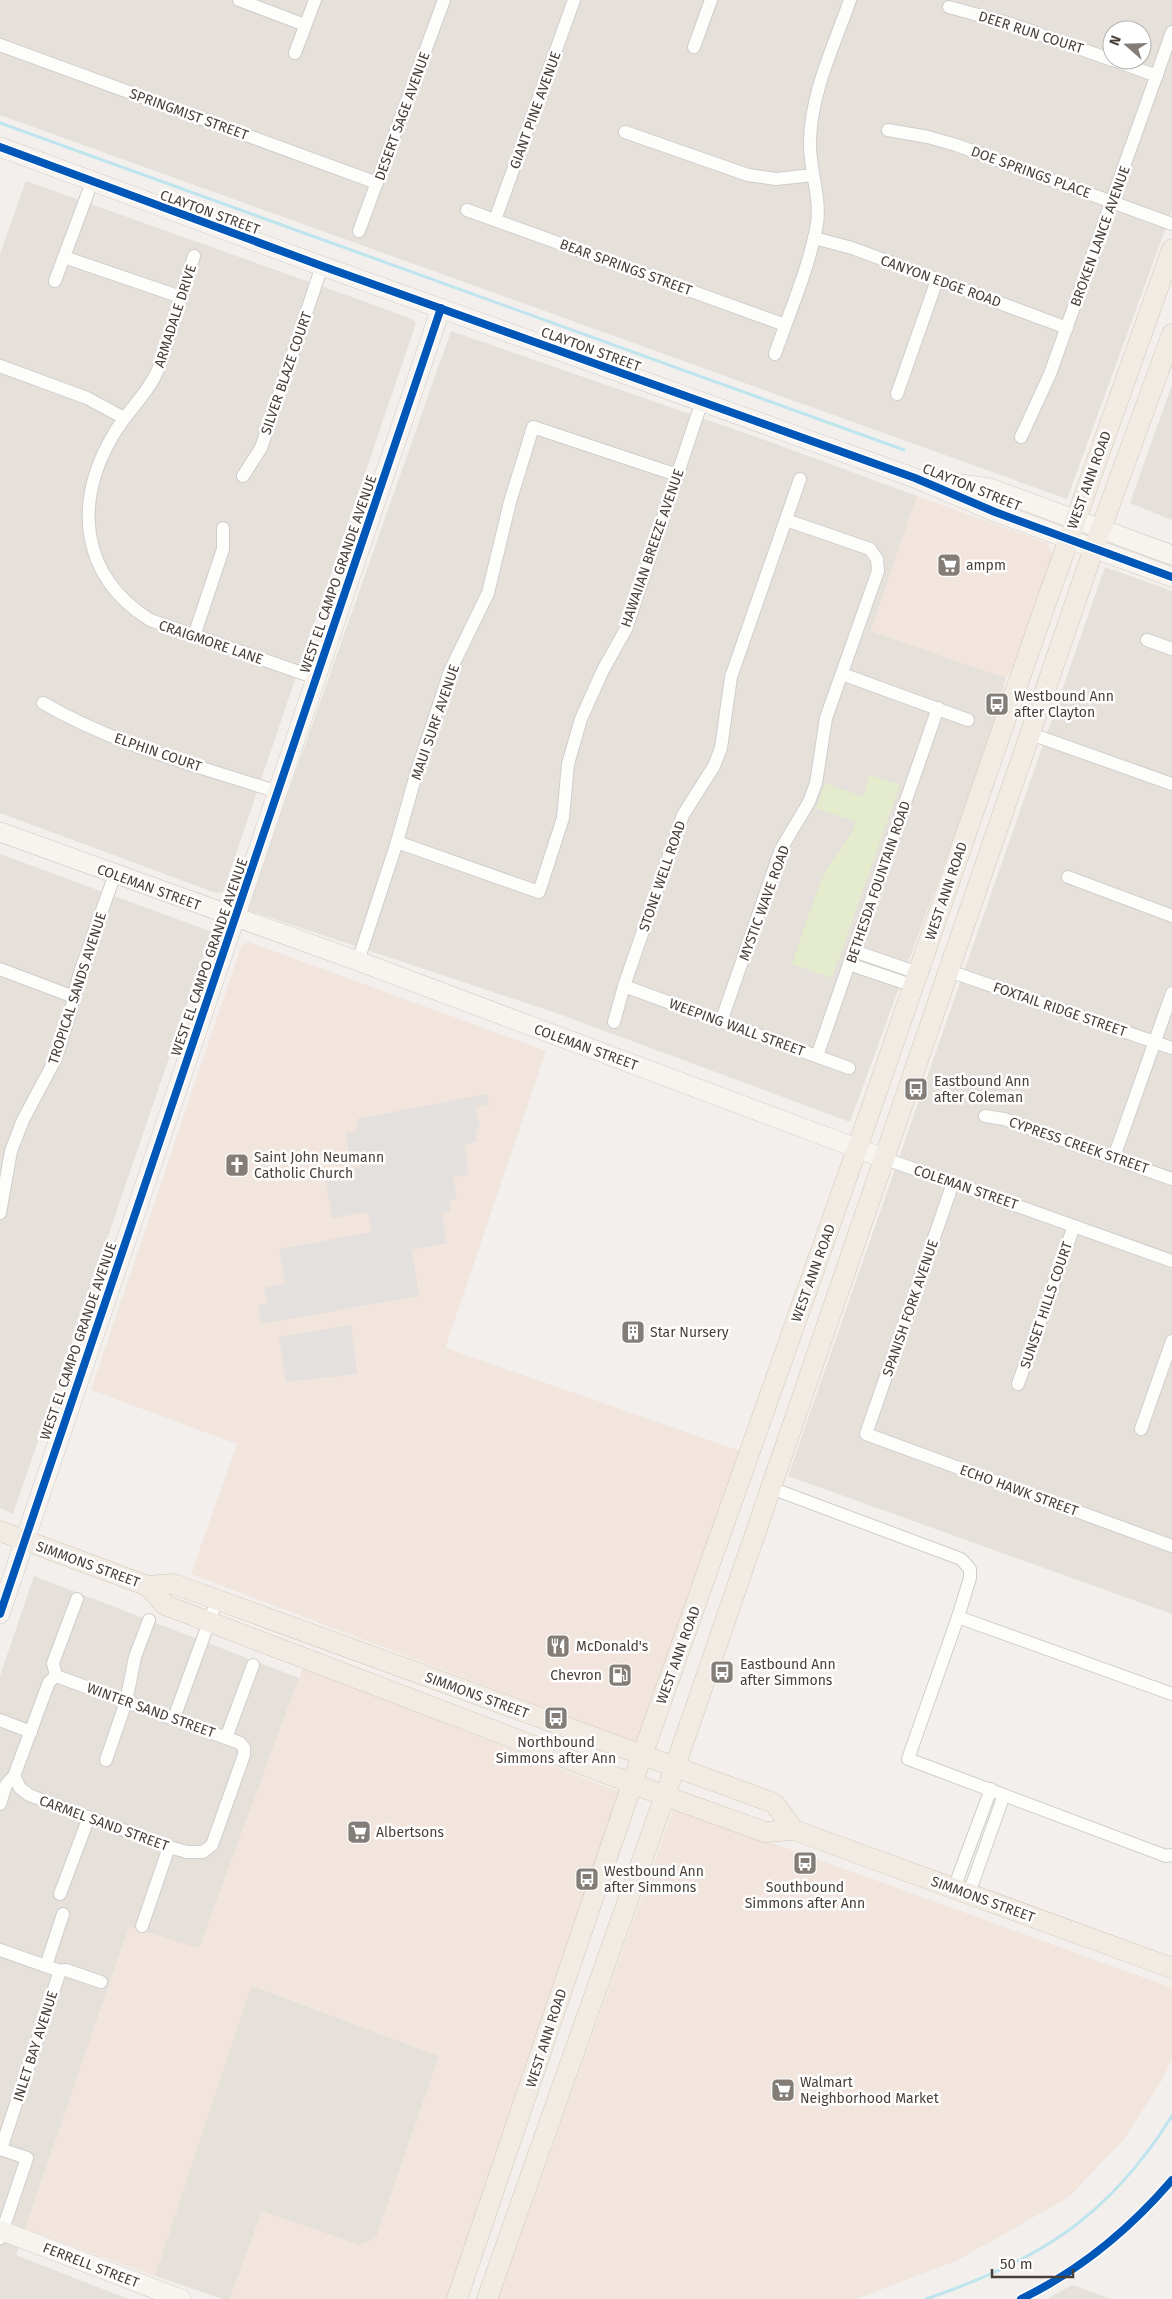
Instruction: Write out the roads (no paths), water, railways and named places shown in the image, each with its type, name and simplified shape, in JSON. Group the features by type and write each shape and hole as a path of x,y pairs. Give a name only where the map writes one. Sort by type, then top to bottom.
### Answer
{"main road":[{"name":"WEST ANN ROAD","path":"457,2299 632,1784 858,1149 1040,620 1172,249"},
{"name":"WEST ANN ROAD","path":"488,2299 665,1796 1094,548 1172,334"},
{"path":"1031,734 1025,730 1024,722 1027,705 1044,652 1040,620"},
{"path":"949,971 940,956 969,864 967,832"},
{"path":"912,1078 914,1035 928,991 930,977 916,980"},
{"path":"741,1479 771,1488"},
{"name":"SIMMONS STREET","path":"0,1532 148,1586 174,1584 774,1804 794,1830"},
{"name":"SIMMONS STREET","path":"148,1586 165,1605 632,1784 766,1832 794,1830 1172,1968"},
{"path":"531,2085 559,2094"}],"street":[{"path":"239,0 305,25"},
{"path":"295,53 314,0"},
{"name":"DESERT SAGE AVENUE","path":"360,231 444,0"},
{"name":"GIANT PINE AVENUE","path":"495,220 574,0"},
{"path":"694,47 711,0"},
{"path":"775,354 809,259 814,238 818,204 810,154 811,114 850,0"},
{"name":"DEER RUN COURT","path":"949,7 1012,24 1102,56"},
{"name":"BROKEN LANCE AVENUE","path":"1021,437 1050,374 1172,32"},
{"name":"SPRINGMIST STREET","path":"0,45 377,183"},
{"name":"DEER RUN COURT","path":"1140,70 1157,76"},
{"name":"DOE SPRINGS PLACE","path":"888,130 928,137 956,145 1172,224"},
{"path":"625,132 748,175 776,179 814,175"},
{"name":"CLAYTON STREET","path":"0,147 322,266 915,478 983,506 1172,577"},
{"path":"55,281 92,182"},
{"name":"BEAR SPRINGS STREET","path":"467,210 785,325"},
{"name":"CANYON EDGE ROAD","path":"814,238 852,248 1067,328"},
{"name":"ARMADALE DRIVE","path":"114,591 98,566 89,537 88,505 102,458 124,418 155,377 194,256"},
{"path":"64,257 181,297"},
{"name":"SILVER BLAZE COURT","path":"243,476 261,448 322,266"},
{"path":"897,394 936,280"},
{"name":"WEST EL CAMPO GRANDE AVENUE","path":"0,1614 441,308"},
{"path":"1,370 87,398 124,418"},
{"name":"HAWAIIAN BREEZE AVENUE","path":"397,842 539,892 563,818 568,764 581,719 603,670 626,629 702,401"},
{"name":"MAUI SURF AVENUE","path":"358,961 397,842 416,771 450,671 488,593 510,502 533,427 677,475"},
{"name":"CLAYTON STREET","path":"915,478 990,488 1076,518 1172,555"},
{"name":"STONE WELL ROAD","path":"614,1022 624,986 683,815 714,766 721,748 732,677 800,479"},
{"path":"983,506 990,488"},
{"name":"MYSTIC WAVE ROAD","path":"721,1022 781,849 809,802 816,783 826,718 878,571 877,559 870,549 786,520"},
{"path":"194,636 223,548 223,528"},
{"name":"CRAIGMORE LANE","path":"114,591 138,613 150,620 316,678"},
{"path":"1148,640 1172,649"},
{"path":"842,674 968,720"},
{"name":"ELPHIN COURT","path":"43,703 71,719 114,738 278,792"},
{"name":"BETHESDA FOUNTAIN ROAD","path":"818,1056 938,708"},
{"path":"1031,734 1172,784"},
{"name":"COLEMAN STREET","path":"0,832 358,961 858,1149 1172,1261"},
{"name":"TROPICAL SANDS AVENUE","path":"0,1213 11,1151 23,1120 56,1058 79,975 115,874"},
{"path":"1068,877 1172,916"},
{"path":"854,951 916,980"},
{"path":"849,964 916,980"},
{"path":"0,970 74,997"},
{"name":"FOXTAIL RIDGE STREET","path":"949,971 1172,1048"},
{"name":"WEEPING WALL STREET","path":"624,986 849,1068"},
{"path":"1114,1157 1172,993"},
{"name":"CYPRESS CREEK STREET","path":"985,1116 1004,1119 1172,1178"},
{"name":"SPANISH FORK AVENUE","path":"866,1434 953,1183"},
{"name":"SUNSET HILLS COURT","path":"1018,1384 1074,1226"},
{"path":"1141,1430 1172,1341"},
{"name":"ECHO HAWK STREET","path":"866,1434 1172,1546"},
{"path":"771,1488 961,1559 970,1569 970,1578 958,1617 908,1759 1166,1856 1172,1855"},
{"path":"0,1804 6,1785 14,1776 49,1682 56,1676 53,1663 77,1598"},
{"path":"174,1718 218,1600"},
{"path":"958,1617 1172,1694"},
{"path":"106,1760 126,1702 135,1657 149,1620"},
{"path":"226,1738 254,1666"},
{"name":"WINTER SAND STREET","path":"56,1676 240,1743 244,1748 244,1755 212,1845 203,1852"},
{"path":"0,1720 31,1732"},
{"name":"CARMEL SAND STREET","path":"14,1776 20,1788 29,1795 169,1847 187,1852 203,1852"},
{"path":"961,1891 991,1789"},
{"path":"961,1891 1004,1795"},
{"path":"60,1894 89,1817"},
{"path":"142,1926 169,1847"},
{"path":"46,1966 63,1914"},
{"path":"0,1950 60,1971 66,1970 101,1982"},
{"name":"INLET BAY AVENUE","path":"0,2149 60,1971"},
{"path":"0,2149 27,2158 1,2233"},
{"name":"FERRELL STREET","path":"1,2233 181,2299"}],"waterway":[{"path":"0,123 904,450"},
{"path":"926,2299 1003,2269 1067,2232 1096,2209 1122,2182 1148,2152 1172,2116"}],"place":[{"name":"ampm","path":"949,565"},
{"name":"Westbound Ann after Clayton","path":"997,704"},
{"name":"Eastbound Ann after Coleman","path":"916,1089"},
{"name":"Saint John Neumann Catholic Church","path":"237,1165"},
{"name":"Star Nursery","path":"633,1332"},
{"name":"McDonald's","path":"558,1646"},
{"name":"Eastbound Ann after Simmons","path":"722,1672"},
{"name":"Chevron","path":"620,1675"},
{"name":"Northbound Simmons after Ann","path":"556,1718"},
{"name":"Albertsons","path":"359,1832"},
{"name":"Southbound Simmons after Ann","path":"805,1863"},
{"name":"Westbound Ann after Simmons","path":"587,1879"},
{"name":"Walmart Neighborhood Market","path":"783,2090"}]}
